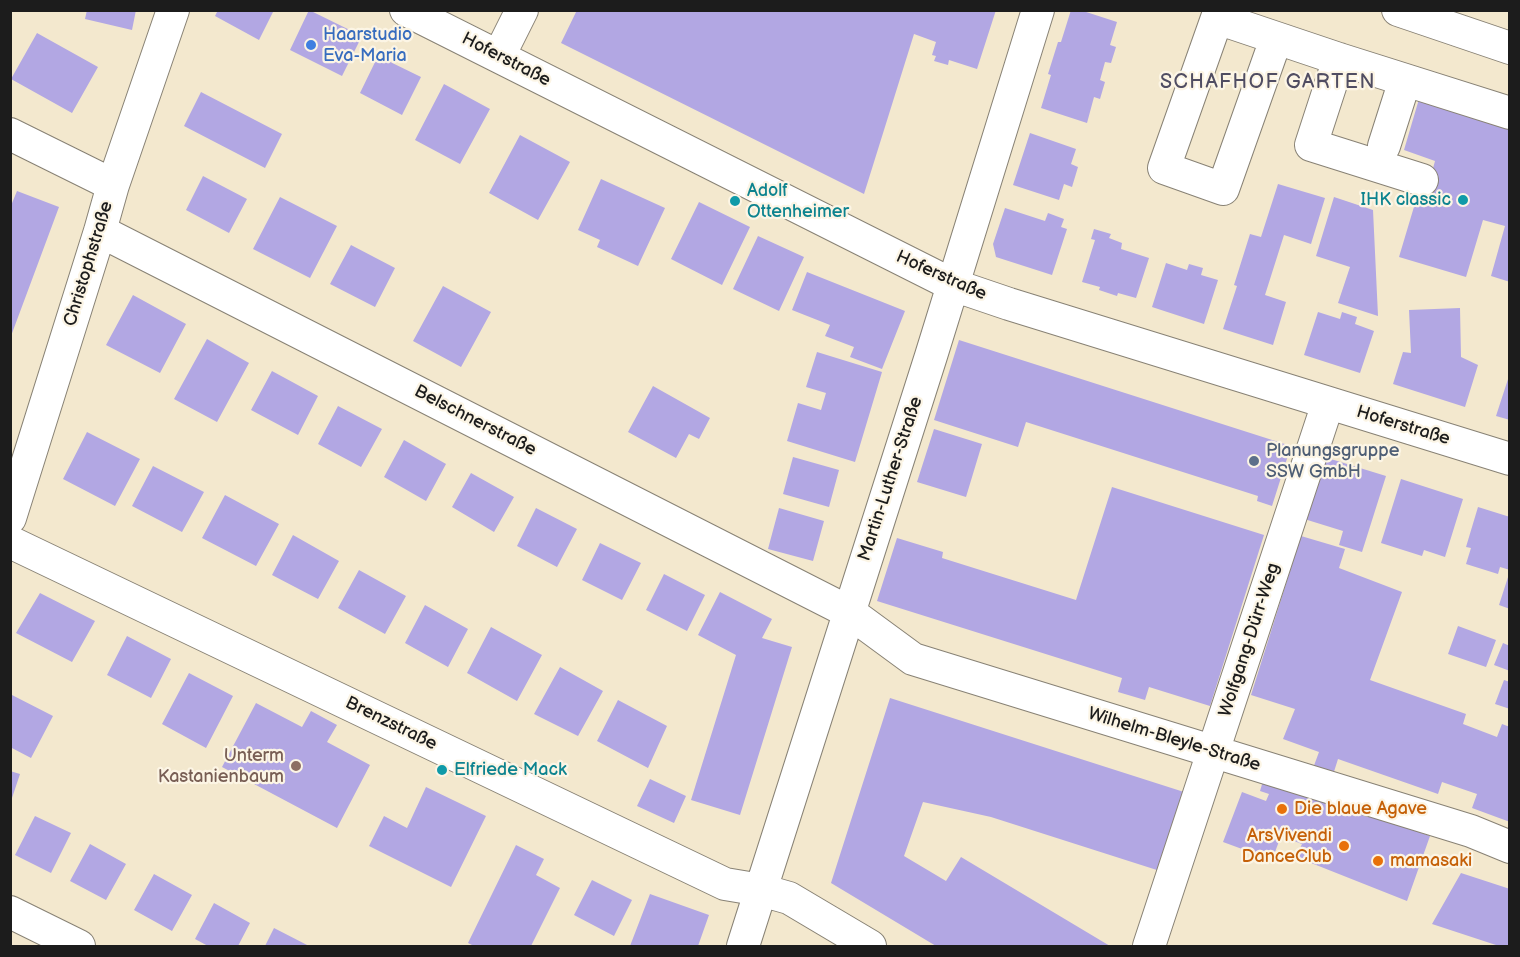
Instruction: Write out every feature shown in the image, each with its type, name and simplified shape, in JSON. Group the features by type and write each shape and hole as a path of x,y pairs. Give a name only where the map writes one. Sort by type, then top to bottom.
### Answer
{"street":[{"name":"Christophstraße","path":"10,518 113,185 173,10"},
{"name":"Hoferstraße","path":"406,10 953,285 1509,459"},
{"path":"499,56 522,10"},
{"name":"Martin-Luther-Straße","path":"743,946 1038,10"},
{"path":"1398,10 1509,48"},
{"path":"1276,39 1224,189 1164,168 1217,18 1509,113"},
{"path":"1339,59 1311,145 1422,180"},
{"path":"1384,146 1405,80"},
{"path":"10,134 113,185"},
{"name":"Belschnerstraße","path":"100,231 849,612"},
{"name":"Wolfgang-Dürr-Weg","path":"1149,946 1328,403"},
{"name":"Brenzstraße","path":"10,542 725,884 761,890 789,898 870,946"},
{"name":"Wilhelm-Bleyle-Straße","path":"849,612 913,659 1471,831 1509,847"},
{"path":"10,912 80,946"}],"building":[{"path":"87,10 136,10 132,30 85,19"},
{"path":"218,10 274,10 259,40 215,16"},
{"path":"309,10 362,36 342,76 290,50"},
{"path":"577,10 996,10 977,69 949,60 948,65 934,61 936,56 932,55 936,42 914,34 864,194 561,43"},
{"path":"1071,10 1080,10 1117,22 1110,45 1116,47 1111,63 1105,62 1100,80 1105,82 1100,99 1094,97 1087,123 1041,108 1051,75 1048,74"},
{"path":"37,33 98,67 72,113 11,79"},
{"path":"378,56 421,77 402,115 360,93"},
{"path":"444,84 490,109 460,164 415,140"},
{"path":"201,92 282,134 265,168 184,126"},
{"name":"IHK classic","path":"1419,99 1510,128 1510,282 1491,276 1505,226 1483,220 1466,277 1399,257 1422,180 1432,172 1435,161 1404,150"},
{"path":"1030,133 1076,149 1071,164 1078,167 1072,187 1064,184 1059,200 1013,185"},
{"path":"520,135 570,162 538,220 489,193"},
{"path":"203,176 247,199 229,233 186,210"},
{"path":"601,179 665,208 638,266 597,247 600,240 578,230"},
{"path":"1278,184 1325,198 1311,244 1284,235 1265,295 1286,302 1273,345 1223,329 1250,234 1261,237"},
{"path":"17,191 59,207 11,336 10,208"},
{"path":"280,197 337,226 310,278 253,249"},
{"path":"1334,197 1373,210 1378,316 1338,303 1350,267 1316,256"},
{"path":"699,202 750,227 722,285 671,259"},
{"path":"1005,208 1045,221 1048,213 1064,219 1061,227 1067,229 1052,275 996,257 993,244"},
{"path":"1094,229 1111,234 1109,238 1122,243 1121,249 1149,258 1136,298 1118,293 1117,296 1099,290 1100,287 1082,282 1095,240 1091,239"},
{"path":"758,236 804,257 779,311 733,289"},
{"path":"351,245 395,268 375,307 330,284"},
{"path":"1166,263 1187,270 1189,264 1203,268 1201,275 1218,280 1204,324 1152,307"},
{"path":"807,272 905,311 882,369 850,357 854,347 825,336 830,325 792,310"},
{"path":"443,286 491,312 461,367 413,341"},
{"path":"133,295 186,324 160,373 106,345"},
{"path":"1460,308 1461,357 1478,365 1465,407 1393,384 1403,352 1411,353 1409,310"},
{"path":"1318,312 1340,319 1342,312 1357,317 1355,324 1374,331 1360,373 1304,355"},
{"path":"207,339 249,363 217,422 174,399"},
{"path":"959,340 1291,446 1272,506 1257,501 1258,496 1026,422 1018,447 934,420"},
{"path":"817,352 882,372 855,462 787,441 798,403 821,410 826,393 806,387"},
{"path":"272,371 318,396 298,435 251,410"},
{"path":"1510,376 1510,420 1496,416"},
{"path":"653,386 710,418 699,439 689,434 676,458 628,432"},
{"path":"338,406 382,429 361,467 318,444"},
{"path":"934,429 982,444 966,497 917,482"},
{"path":"87,432 140,459 115,506 63,479"},
{"path":"404,440 446,464 426,501 384,477"},
{"path":"1321,456 1386,476 1362,552 1339,545 1343,531 1301,518"},
{"path":"793,457 839,470 829,507 783,494"},
{"path":"153,466 204,492 182,532 132,506"},
{"path":"471,473 514,497 494,532 452,507"},
{"path":"1401,479 1463,499 1445,557 1424,550 1422,556 1381,543"},
{"path":"1112,487 1264,535 1210,706 1149,687 1145,700 1118,692 1122,678 877,601 897,538 943,552 942,558 1076,600"},
{"path":"225,495 279,524 256,566 202,538"},
{"path":"1478,507 1510,517 1510,570 1500,567 1498,574 1466,564 1471,548 1466,547"},
{"path":"536,508 577,529 557,567 517,546"},
{"path":"779,508 824,521 813,561 768,549"},
{"path":"293,535 339,561 318,599 272,575"},
{"path":"1301,536 1345,549 1339,568 1402,592 1370,680 1466,714 1463,724 1497,737 1502,724 1510,727 1510,822 1472,808 1477,794 1442,782 1438,794 1338,759 1332,778 1312,771 1319,752 1283,739 1295,709 1251,695"},
{"path":"600,543 641,563 622,600 582,580"},
{"path":"359,570 406,596 385,634 338,608"},
{"path":"664,574 705,595 687,631 646,610"},
{"path":"1510,574 1510,609 1499,605"},
{"path":"720,592 772,619 762,638 792,647 740,815 691,800 736,655 698,635"},
{"path":"40,593 95,621 72,662 16,633"},
{"path":"425,605 468,629 448,667 405,643"},
{"path":"1458,626 1496,640 1486,667 1448,654"},
{"path":"491,627 542,655 517,701 467,673"},
{"path":"127,636 171,659 151,698 107,675"},
{"path":"1503,643 1510,646 1510,671 1494,665"},
{"path":"560,667 603,691 578,736 534,714"},
{"path":"189,673 233,696 206,748 162,724"},
{"path":"1504,680 1510,682 1510,709 1495,704"},
{"path":"10,694 53,716 31,758 10,747"},
{"path":"890,698 1184,792 1160,871 991,817 923,802 904,856 946,881 961,857 1110,946 936,946 831,883"},
{"path":"618,700 667,726 648,768 597,741"},
{"name":"Unterm Kastanienbaum","path":"256,703 302,727 311,711 337,725 327,742 370,765 337,828 222,767"},
{"path":"10,771 20,774 11,801 10,801"},
{"path":"650,779 686,796 674,823 637,806"},
{"path":"1263,781 1335,806 1336,803 1430,836 1407,901 1296,857 1302,844 1281,836 1272,860 1223,842 1242,792 1266,801 1269,794 1260,791"},
{"path":"426,787 486,816 451,887 369,846 384,816 407,828"},
{"path":"35,816 71,833 51,873 15,855"},
{"path":"90,844 126,864 106,900 70,881"},
{"path":"516,845 544,859 536,875 560,888 531,946 474,946 468,943"},
{"path":"1461,873 1510,889 1510,946 1499,946 1432,924"},
{"path":"154,874 192,895 172,931 134,910"},
{"path":"592,880 632,900 614,936 574,915"},
{"path":"650,894 709,915 698,946 630,946"},
{"path":"214,903 250,923 238,946 208,946 195,939"},
{"path":"274,928 309,946 265,946"}],"place":[{"name":"Haarstudio Eva-Maria","path":"311,45"},
{"name":"IHK classic","path":"1463,200"},
{"name":"Adolf Ottenheimer","path":"735,201"},
{"name":"Planungsgruppe SSW GmbH","path":"1254,461"},
{"name":"Unterm Kastanienbaum","path":"296,766"},
{"name":"Elfriede Mack","path":"442,770"},
{"name":"Die blaue Agave","path":"1282,809"},
{"name":"ArsVivendi DanceClub","path":"1344,846"},
{"name":"mamasaki","path":"1378,861"}],"district":[{"name":"SCHAFHOF GARTEN","path":"1268,83"}]}
